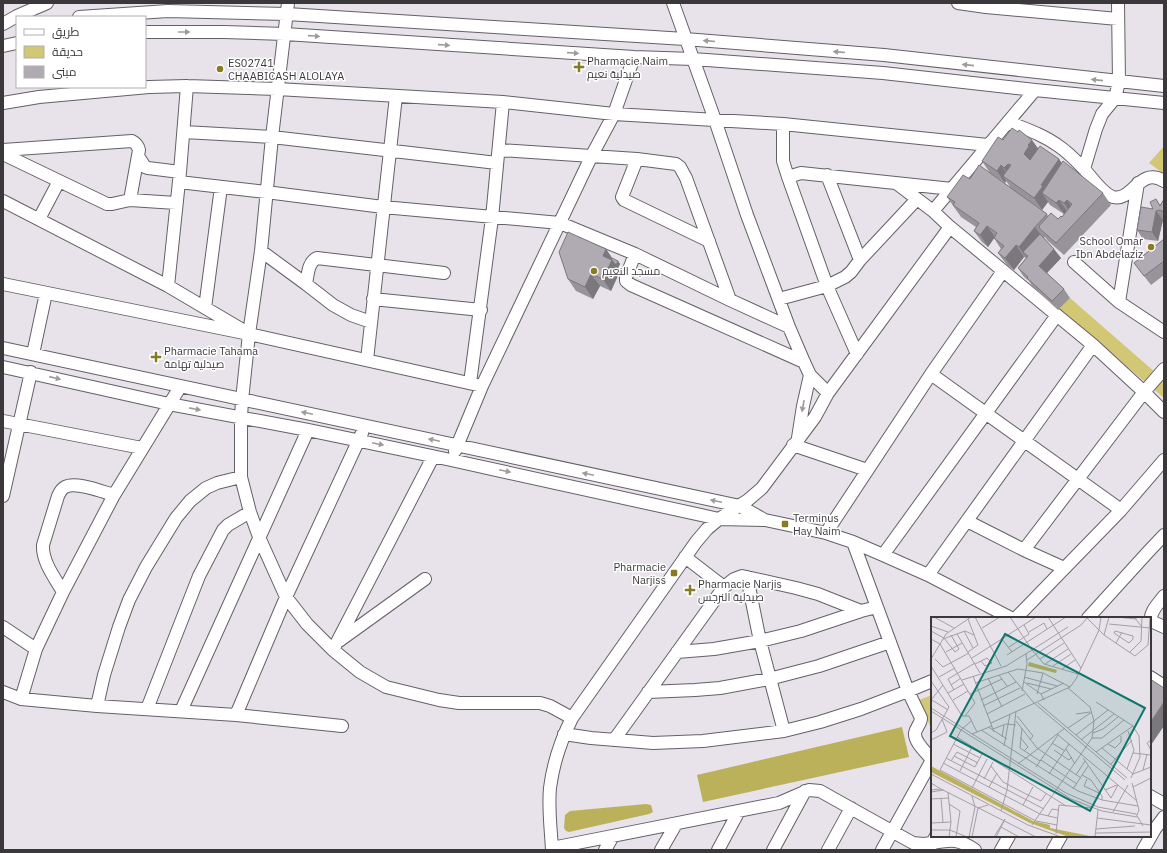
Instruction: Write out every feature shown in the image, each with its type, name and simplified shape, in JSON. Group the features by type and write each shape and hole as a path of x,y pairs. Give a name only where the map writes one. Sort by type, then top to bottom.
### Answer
{"street":[{"path":"17,16 47,3"},
{"path":"673,3 747,215 789,326 810,374 828,393"},
{"path":"958,3 1118,19"},
{"path":"1084,169 1096,128 1102,114 1114,98 1119,82 1118,3"},
{"path":"288,8 272,137 261,251 249,334 241,418 241,477 250,512 259,537 286,597 307,624 335,646 360,672 386,687 439,700 459,703 540,703 550,706 572,718"},
{"path":"94,16 168,11 288,8 884,55 1164,86"},
{"path":"3,24 16,17"},
{"path":"3,29 16,27"},
{"path":"146,32 285,34 634,57 693,59 884,73 1164,103"},
{"path":"3,46 16,44"},
{"path":"451,460 482,386 592,155 614,114 634,57"},
{"path":"168,286 184,132 187,86"},
{"path":"146,87 187,86 503,102 614,114 783,124 988,145"},
{"path":"3,103 39,97 138,88"},
{"path":"933,211 1035,90"},
{"path":"367,360 396,96"},
{"path":"470,383 481,310 492,218 503,102"},
{"path":"1008,122 1048,138 1061,147 1103,190 1113,197 1119,198 1128,193 1145,178 1159,178 1164,181"},
{"path":"783,124 783,160 788,177 826,286 858,354"},
{"path":"184,132 272,137 498,163"},
{"path":"3,150 132,141 138,146 138,156 130,200"},
{"path":"499,150 637,158 676,164 680,167 686,178 730,300"},
{"path":"3,154 106,204 130,200 176,203"},
{"path":"138,156 145,167 179,178 221,187 383,207 560,223 635,254 730,300 789,326"},
{"path":"637,158 622,197 624,200 709,241"},
{"path":"788,177 801,173 952,189"},
{"path":"827,175 860,260"},
{"path":"39,219 59,181"},
{"path":"896,183 933,211 950,227 1093,345 1164,412"},
{"path":"1119,302 1138,183"},
{"path":"205,308 221,187"},
{"path":"779,299 826,286 845,277 917,198"},
{"path":"3,201 168,286 249,334"},
{"path":"950,227 828,393 815,417 762,488 740,506 719,519 707,529 685,557 572,718 564,734 554,767 550,789 552,849 780,803 809,790 820,791 912,842 923,844 953,840 967,845 974,850"},
{"path":"261,251 338,308 351,315 371,322"},
{"path":"635,254 626,277 626,280 631,285 804,362"},
{"path":"306,284 311,263 317,258 444,273"},
{"path":"1074,262 1119,302 1164,332"},
{"path":"826,533 931,374 1003,271"},
{"path":"3,284 249,334 482,386"},
{"path":"33,354 46,293"},
{"path":"373,299 481,310"},
{"path":"883,555 1057,315"},
{"path":"928,575 1093,345"},
{"path":"3,348 740,506 764,520"},
{"path":"3,367 31,372 169,404 359,440 719,519 764,520 826,533 853,542 928,575 1009,617"},
{"path":"1024,550 1144,392 1164,369"},
{"path":"3,496 31,372"},
{"path":"796,441 810,374"},
{"path":"931,374 1121,510"},
{"path":"22,699 36,649 63,592 114,495 180,387"},
{"path":"3,421 142,448"},
{"path":"236,714 286,597 366,425"},
{"path":"181,711 308,430"},
{"path":"796,441 867,470"},
{"path":"335,646 433,456"},
{"path":"1017,617 1121,510 1164,460"},
{"path":"97,706 106,668 129,600 146,567 176,518 190,501 206,488 217,483 241,477"},
{"path":"63,592 46,561 43,550 61,490 66,486 74,484 114,495"},
{"path":"146,709 199,576 223,530 228,525 250,512"},
{"path":"967,522 1064,568"},
{"path":"1089,617 1164,535"},
{"path":"853,542 908,692 921,718 921,722 916,729 916,739 931,759"},
{"path":"685,557 724,587"},
{"path":"614,740 724,587 734,579 742,576 796,588 818,594 861,611"},
{"path":"747,577 769,679 784,731"},
{"path":"335,646 425,579"},
{"path":"1150,617 1152,612 1164,596"},
{"path":"677,652 714,649 801,631 877,607"},
{"path":"1151,621 1164,627"},
{"path":"3,627 36,649"},
{"path":"648,692 720,688 769,679 819,666 890,642"},
{"path":"1151,678 1164,686"},
{"path":"564,734 653,744 703,741 784,731 820,722 908,692 931,681"},
{"path":"3,692 22,699 97,706 236,714 342,726"},
{"path":"882,850 931,762"},
{"path":"773,850 805,791"},
{"path":"1151,797 1164,804"},
{"path":"828,850 851,808"},
{"path":"718,850 739,811"},
{"path":"1151,836 1164,817"},
{"path":"661,850 676,824"},
{"path":"605,850 613,836"},
{"path":"1001,850 1008,837"},
{"path":"1053,850 1060,837"},
{"path":"1143,850 1150,837"}],"green space":[{"path":"1164,146 1164,174 1149,163"},
{"path":"1070,298 1164,380 1164,398 1059,309"},
{"path":"931,695 930,726 919,700"}],"shaded area":[{"path":"902,727 909,757 703,802 697,775"},
{"path":"646,804 651,805 653,812 569,832 564,828 565,815 570,811"}],"building":[{"path":"1012,128 1018,132 1019,130 1032,140 1024,154 1030,160 1040,146 1059,159 1034,198 1003,176 1011,165 1008,164 1004,168 1001,165 997,171 982,161 998,137 1003,140"},
{"path":"1063,161 1103,193 1056,243 1040,229 1039,226 1051,213 1058,219 1061,216 1062,217 1072,204 1067,200 1064,203 1059,200 1056,203 1042,193"},
{"path":"979,165 1047,214 1019,247 1016,245 1005,258 998,253 1004,246 994,238 997,233 987,226 980,235 974,231 979,223 953,205 955,202 947,197 963,175 970,179"},
{"path":"1156,199 1160,206 1164,199 1164,212 1160,210 1156,211 1152,232 1137,230 1141,207 1153,209 1150,202"},
{"name":"مسجد النعيم","path":"568,232 606,249 603,256 612,260 603,279 591,274 585,287 568,279 559,252"},
{"path":"1040,234 1054,249 1039,266 1064,289 1052,301 1018,268 1028,256 1023,252"},
{"path":"1164,239 1164,261 1144,276 1134,263"},
{"path":"612,258 618,261 616,265 611,259"},
{"path":"1151,680 1164,688 1164,702 1151,722"}],"place":[{"name":"Pharmacie Naim صيدلية نعيم","path":"579,67"},
{"name":"ES02741 CHAABICASH ALOLAYA","path":"220,69"},
{"name":"School Omar Ibn Abdelaziz","path":"1151,247"},
{"name":"مسجد النعيم","path":"594,271"},
{"name":"Pharmacie Tahama صيدلية تهامة","path":"156,357"},
{"name":"Terminus Hay Naim","path":"785,524"},
{"name":"Pharmacie Narjiss","path":"674,573"},
{"name":"Pharmacie Narjis صيدلية النرجس","path":"690,590"}]}
